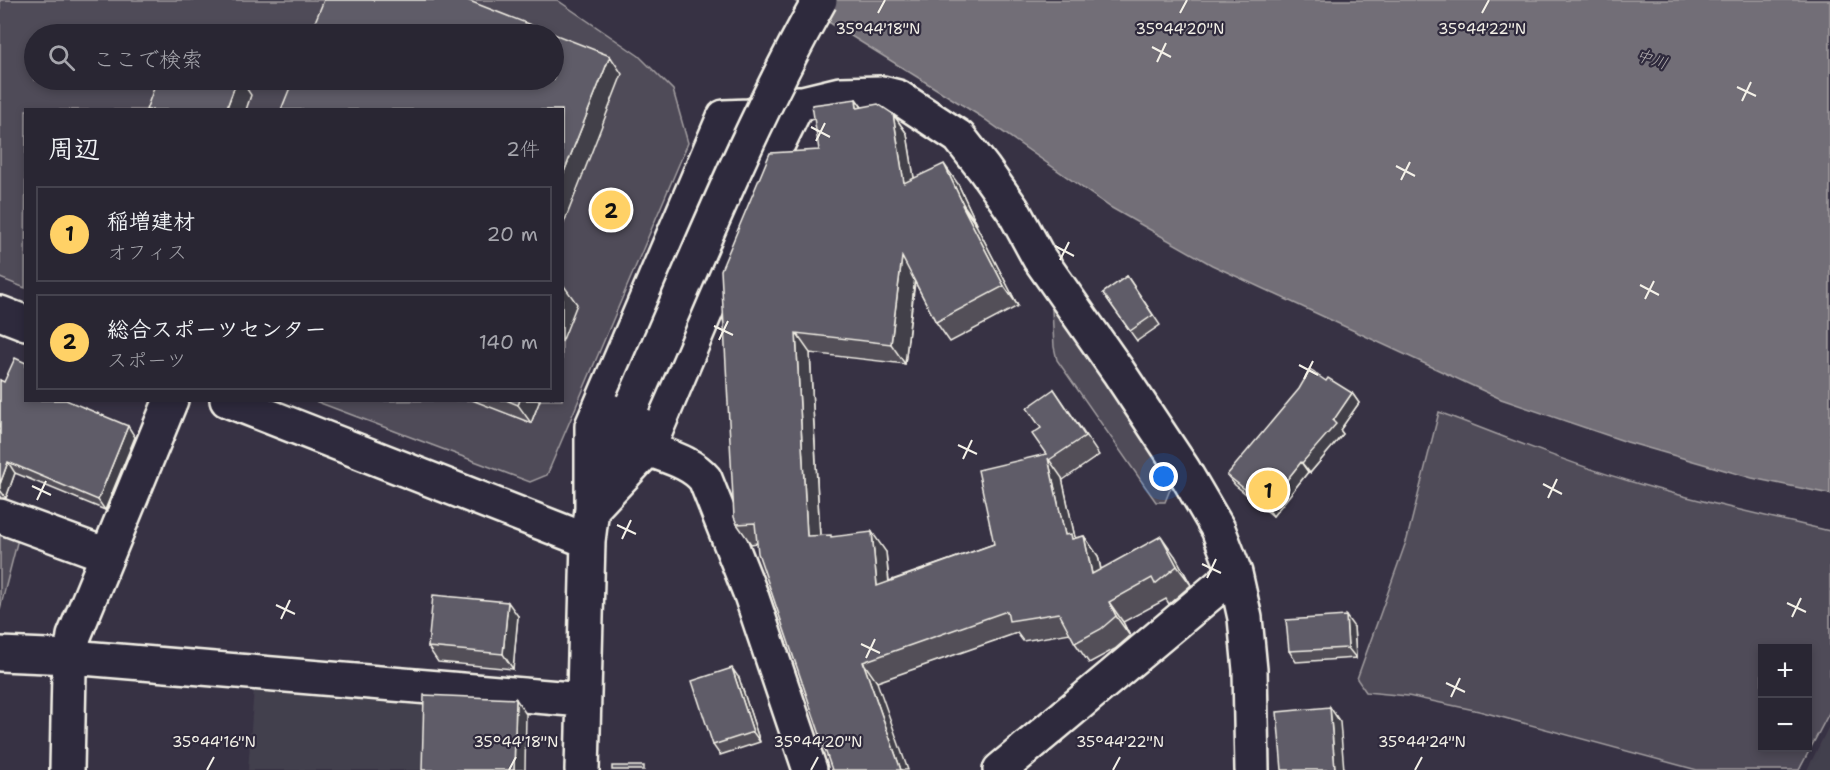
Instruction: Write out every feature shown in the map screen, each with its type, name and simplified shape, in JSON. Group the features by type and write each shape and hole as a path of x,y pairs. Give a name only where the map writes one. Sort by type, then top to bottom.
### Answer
{"street":[{"path":"592,509 633,403 745,149 820,0"},
{"path":"582,770 588,541 592,509 592,426 724,117 749,116 840,94 882,93 898,97 959,137 984,169 1013,210 1039,258 1183,469 1218,529 1235,573 1245,618 1250,670 1252,770"},
{"path":"592,509 648,449 767,166 798,103"},
{"path":"0,313 24,322"},
{"path":"67,770 71,657 74,636 170,402"},
{"path":"232,402 588,541"},
{"path":"648,449 690,466 705,479 751,595 810,770"},
{"path":"0,516 106,555"},
{"path":"999,770 1235,573"},
{"path":"0,654 71,657 583,700"}],"shaded area":[{"path":"0,0 557,0 639,56 673,90 688,143 547,475 530,482 318,402 564,402 564,108 24,108 24,288 0,278"},
{"path":"1057,304 1172,479 1165,502 1156,502 1057,360 1052,310"},
{"path":"1439,412 1605,474 1704,501 1830,531 1830,711 1812,745 1812,644 1758,644 1758,752 1808,752 1799,770 1697,770 1479,711 1408,696 1366,692 1357,679 1407,539"},
{"path":"0,523 20,531 0,609"},
{"path":"254,687 430,701 429,770 248,770"},
{"path":"1830,724 1830,770 1807,770"}],"water":[{"name":"中川","path":"793,0 1830,0 1830,494 1752,478 1627,442 1501,399 1212,265 1110,207 980,116"}],"building":[{"path":"324,0 467,0 528,24 314,24"},
{"path":"564,38 610,56 564,172 564,108 282,108 289,90 564,90"},
{"path":"153,90 233,90 227,108 147,108"},
{"path":"856,99 857,108 878,104 893,114 904,183 944,164 962,205 1004,286 936,322 902,257 891,344 796,333 807,536 831,535 831,537 872,532 877,586 994,544 978,470 1046,454 1032,434 1041,428 1027,408 1054,389 1085,436 1049,460 1048,458 1065,535 1071,534 1072,539 1084,536 1092,574 1161,536 1177,566 1155,584 1152,578 1109,602 1116,616 1101,629 1075,643 1059,613 1009,621 1007,611 863,662 901,770 832,770 758,553 755,523 737,524 734,517 721,270 770,153 819,150 812,105"},
{"path":"1127,276 1153,315 1130,331 1103,293"},
{"path":"15,358 24,362 24,402 71,402 128,426 98,500 8,462 0,484 0,380 4,382"},
{"path":"1310,370 1326,381 1328,378 1352,393 1333,421 1336,424 1301,462 1266,506 1227,475 1299,389"},
{"path":"433,595 508,602 503,654 428,647"},
{"path":"1346,616 1348,648 1289,651 1286,620"},
{"path":"732,668 753,732 713,745 692,681"},
{"path":"424,695 516,699 514,770 422,770"},
{"path":"1330,707 1335,770 1282,770 1277,712"},
{"path":"612,766 644,766 644,770 612,770"}],"place":[{"name":"総合スポーツセンター","path":"611,210"},
{"name":"稲増建材","path":"1268,490"}]}
